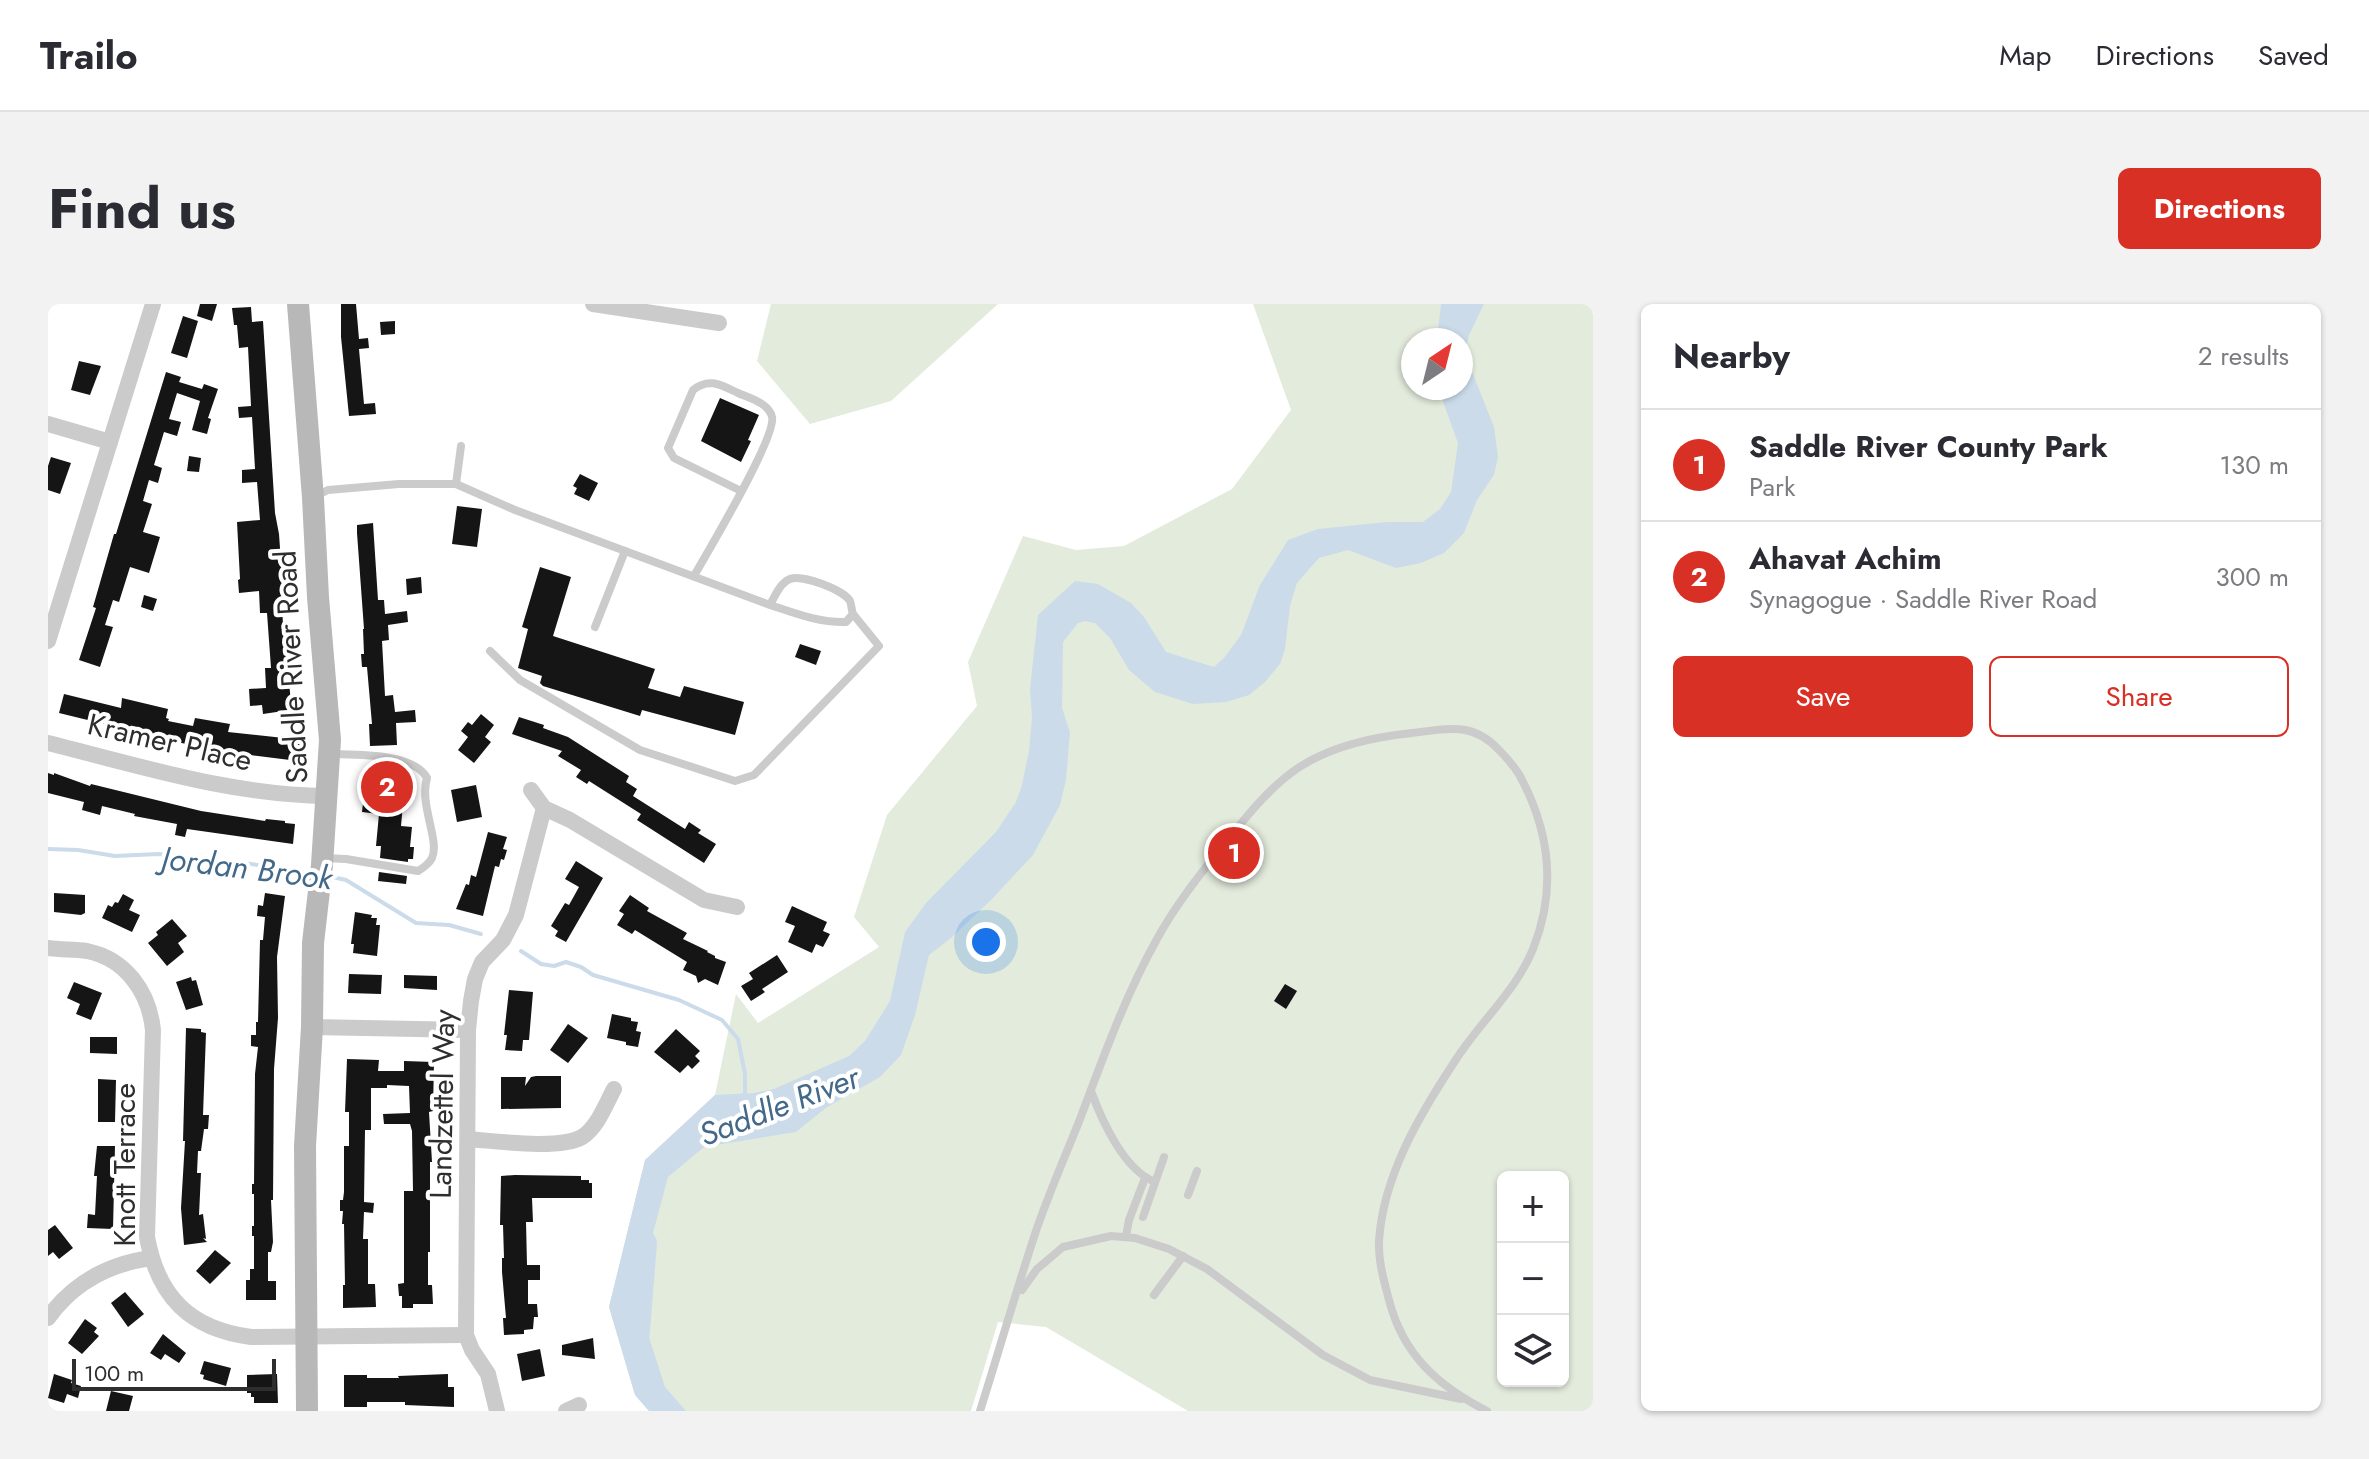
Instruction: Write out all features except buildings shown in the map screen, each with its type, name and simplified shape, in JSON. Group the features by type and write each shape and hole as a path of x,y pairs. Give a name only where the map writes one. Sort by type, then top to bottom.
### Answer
{"main road":[{"name":"Saddle River Road","path":"298,304 330,740 313,943 305,1146 307,1411"}],"street":[{"path":"48,641 153,304"},
{"path":"593,304 719,323"},
{"path":"48,424 110,442"},
{"name":"Kramer Place","path":"48,743 222,787 293,796 327,796"},
{"path":"531,790 544,808 570,820 704,900 737,907"},
{"name":"Landzettel Way","path":"497,1411 488,1374 466,1335 468,1030 475,979 482,962 503,940 516,915 544,808"},
{"name":"Knott Terrace","path":"48,948 88,952 117,964 135,981 147,1001 153,1030 147,1237 151,1258 166,1291 193,1318 211,1328 251,1337 466,1335"},
{"path":"312,1027 468,1030"},
{"path":"468,1139 549,1144 582,1138 593,1126 614,1089"},
{"path":"50,1310 92,1277 129,1261 151,1258"}],"lane":[{"path":"694,576 741,491 770,431 772,417 765,405 710,381 701,383 693,390 668,448 674,458 741,491"},
{"path":"456,484 461,446"},
{"path":"313,498 328,490 399,484 456,484 517,515 770,605 832,623 846,622 853,614"},
{"path":"595,627 625,551"},
{"path":"490,651 520,680 640,750 735,781 754,775 879,646 853,614 851,601 839,591 795,577 786,580 770,605"},
{"path":"980,1411 1037,1230 1091,1091 1134,984 1159,935 1187,891 1268,794 1299,768 1361,742 1459,728 1477,732 1492,742 1514,767 1542,826 1548,887 1533,949 1516,980 1456,1058 1414,1129 1396,1171 1384,1211 1379,1243 1383,1277 1393,1316 1411,1352 1439,1382 1487,1411"},
{"path":"321,869 346,859 418,871 432,858 434,846 425,810 425,773 408,763 373,755 329,754"},
{"path":"1091,1091 1106,1127 1121,1151 1145,1178 1155,1182"},
{"path":"1143,1217 1164,1157"},
{"path":"1188,1195 1197,1171"},
{"path":"1126,1236 1145,1178"},
{"path":"1017,1297 1037,1269 1063,1247 1098,1238 1126,1236 1153,1243 1207,1269 1323,1355 1370,1380 1465,1400"},
{"path":"1154,1295 1183,1256"}],"shaded area":[{"path":"771,304 998,304 891,401 810,424 757,361"},
{"path":"1253,304 1593,304 1593,1411 1188,1411 1046,1327 998,1322 971,1411 649,1411 635,1395 609,1307 645,1160 715,1095 736,994 758,1023 879,947 854,917 887,815 977,706 968,662 1023,536 1076,550 1124,546 1232,489 1291,410"}],"water":[{"path":"1441,304 1484,304 1472,328 1438,328"},
{"path":"1473,374 1494,427 1498,457 1494,475 1477,500 1464,533 1444,553 1421,563 1396,568 1348,550 1319,558 1297,583 1280,664 1249,695 1226,702 1193,704 1155,692 1129,670 1110,638 1095,623 1078,623 1063,642 1062,708 1070,732 1066,780 1060,805 1033,855 992,899 929,955 915,1015 901,1055 880,1077 827,1107 796,1132 704,1147 668,1177 642,1274 633,1288 665,1387 686,1411 649,1411 635,1395 609,1307 645,1160 715,1095 774,1089 849,1056 865,1041 890,1001 905,932 926,903 996,832 1016,802 1029,751 1032,718 1030,689 1038,615 1075,581 1098,584 1131,603 1144,617 1166,652 1214,667 1241,635 1260,585 1288,540 1318,529 1423,522 1440,509 1451,492 1458,443 1442,400 1473,400"}],"waterway":[{"name":"Jordan Brook","path":"48,849 115,856 158,854 316,874"},
{"name":"Jordan Brook","path":"328,876 346,880 416,923 449,925 481,934"},
{"name":"Jordan Brook","path":"521,951 541,964 554,966 566,962 593,975 679,1000 722,1020 738,1039 745,1074 745,1098"},
{"name":"Saddle River","path":"637,1342 645,1243"}],"place":[{"name":"Ahavat Achim","path":"387,787"},
{"name":"Saddle River County Park","path":"1234,853"}]}
